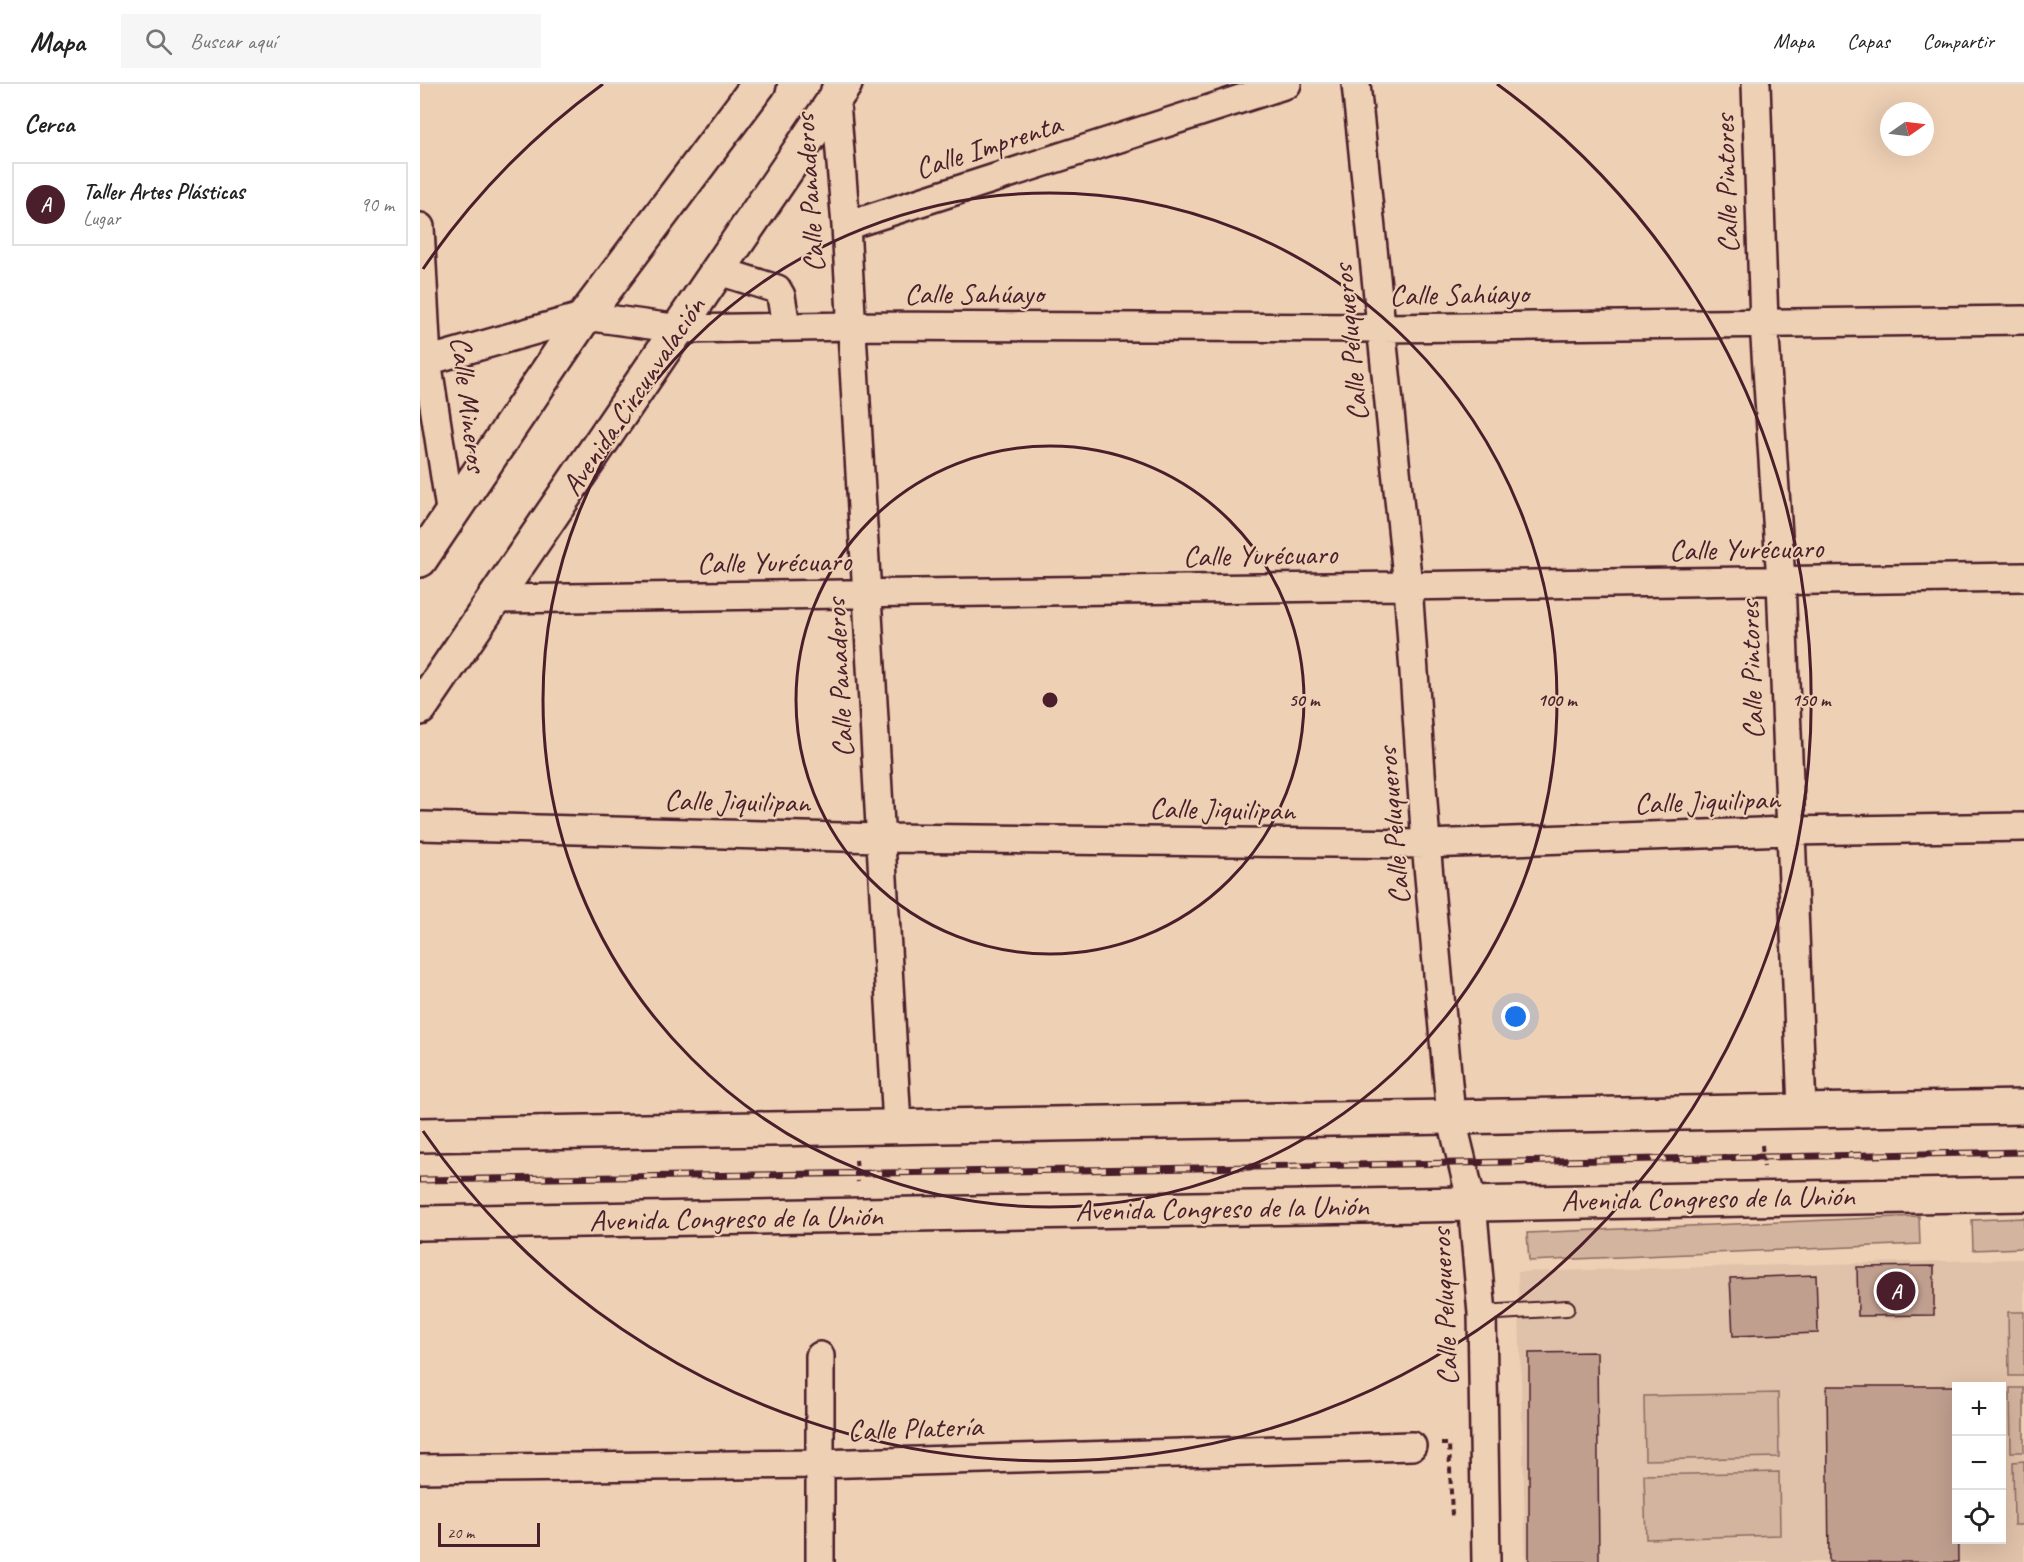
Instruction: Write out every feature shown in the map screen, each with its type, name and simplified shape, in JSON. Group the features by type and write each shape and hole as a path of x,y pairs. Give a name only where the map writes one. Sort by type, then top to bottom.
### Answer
{"main road":[{"path":"420,560 585,316 759,84"},
{"name":"Avenida Circunvalación","path":"420,708 680,329 716,270 838,89"},
{"path":"420,1135 1802,1109 2024,1107"},
{"name":"Avenida Congreso de la Unión","path":"420,1223 860,1216 1765,1196 2024,1194"}],"street":[{"name":"Calle Imprenta","path":"846,226 1287,84"},
{"name":"Calle Peluqueros","path":"1356,84 1408,585 1426,844 1451,1116 1472,1203 1482,1313 1486,1562"},
{"name":"Calle Pintores","path":"1756,84 1764,323 1780,581 1802,1109"},
{"name":"Calle Panaderos","path":"838,89 897,1125"},
{"name":"Calle Mineros","path":"420,227 424,362 451,516"},
{"path":"716,270 777,289 781,296 786,326"},
{"path":"424,362 585,316 680,329"},
{"name":"Calle Sahúayo","path":"680,329 786,326 1383,328 2024,320"},
{"name":"Calle Yurécuaro","path":"496,598 2024,577"},
{"name":"Calle Jiquilipan","path":"420,826 881,838 1426,844 1790,831 2024,827"},
{"path":"820,1356 820,1562"},
{"name":"Calle Platería","path":"420,1468 819,1464 1412,1446"}],"lane":[{"path":"1482,1313 1567,1308"}],"path":[{"path":"1760,1111 1765,1196"},
{"path":"854,1126 860,1216"},
{"path":"1412,1446 1449,1444 1452,1527"}],"shaded area":[{"path":"1919,1216 1920,1244 1529,1261 1527,1233"},
{"path":"2024,1218 2024,1248 1973,1250 1972,1220"},
{"path":"2024,1259 2024,1562 1526,1562 1518,1272"},
{"path":"2008,1312 2024,1312 2024,1376 2009,1376"},
{"path":"2010,1388 2024,1388 2024,1452 2011,1452"},
{"path":"1778,1393 1779,1457 1645,1460 1644,1396"},
{"path":"2024,1461 2024,1525 2014,1525 2013,1462"},
{"path":"1779,1472 1780,1535 1646,1539 1644,1475"}],"building":[{"path":"1934,1266 1934,1315 1858,1316 1857,1267"},
{"path":"1816,1275 1818,1333 1733,1336 1730,1278"},
{"path":"1597,1352 1599,1562 1529,1562 1529,1353"},
{"path":"1827,1386 1952,1386 1952,1544 1958,1544 1958,1562 1829,1562"}],"railway":[{"path":"420,1180 2024,1152"}],"place":[{"name":"Taller Artes Plásticas","path":"1896,1291"}]}
